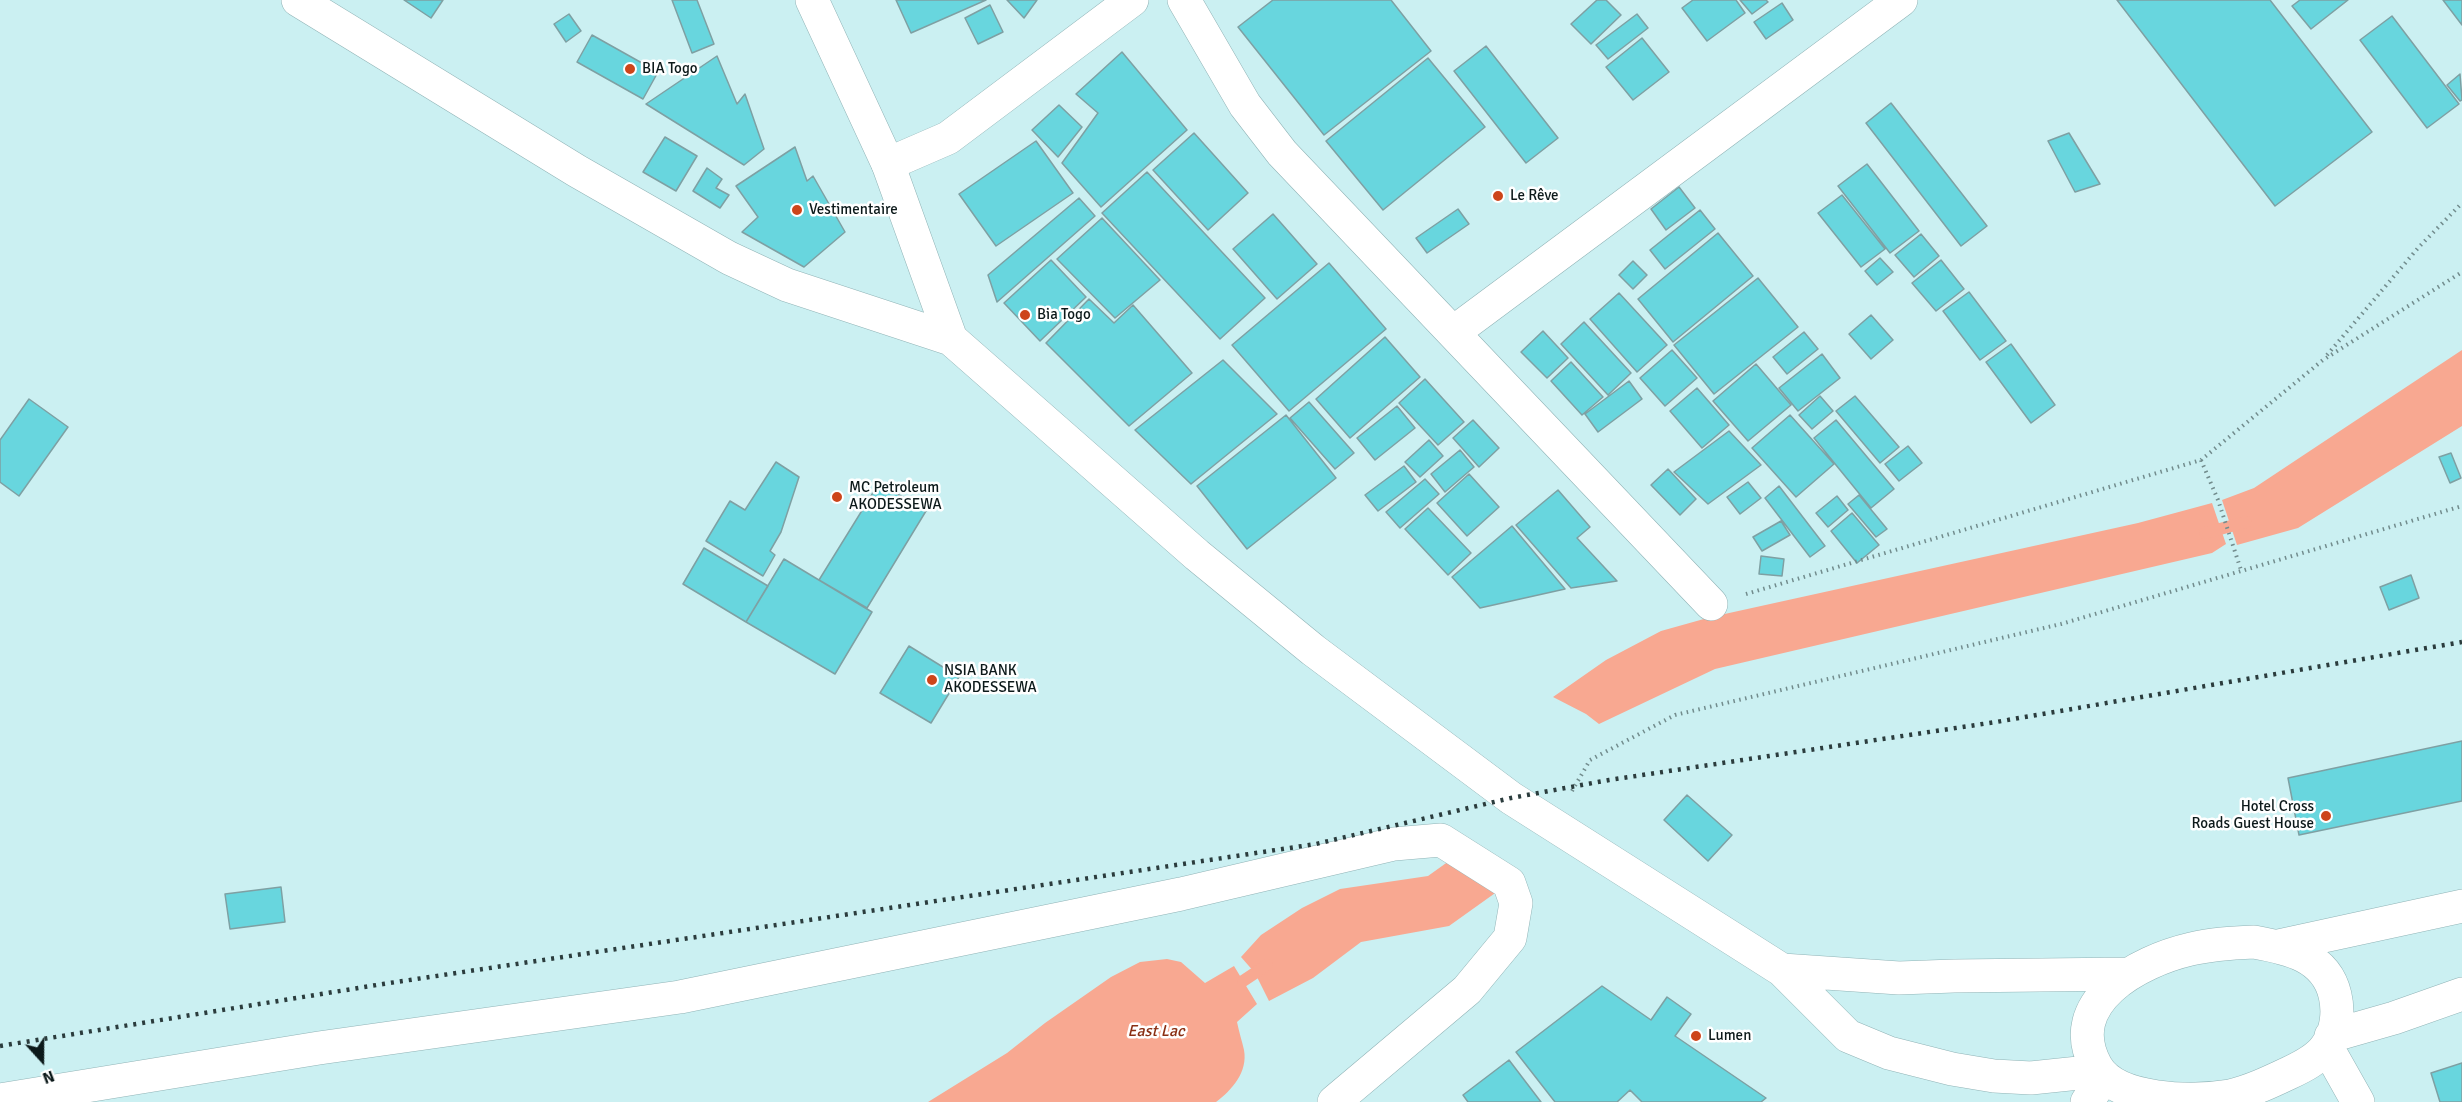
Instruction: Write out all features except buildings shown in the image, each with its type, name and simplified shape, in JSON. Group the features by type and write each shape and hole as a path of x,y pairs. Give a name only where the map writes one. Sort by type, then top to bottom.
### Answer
{"street":[{"path":"298,0 578,171 729,258 787,285 951,339 1227,580 1313,650 1467,766 1552,826 1782,970 1848,1036 1889,1053 1952,1069 1994,1076 2108,1082 2129,1092 2154,1098 2238,1098 2301,1067 2329,1042 2462,994"},
{"path":"812,0 888,164 951,339"},
{"path":"888,164 948,138 1132,0"},
{"path":"1184,0 1245,105 1281,153 1711,604"},
{"path":"1454,332 1901,0"},
{"path":"0,1100 319,1048 680,997 1181,894 1394,844 1441,840 1509,883 1516,903 1510,938 1467,990 1334,1102"},
{"path":"2278,946 2462,906"},
{"path":"2096,1083 2087,1039 2090,1018 2100,998 2128,974 2189,949 2224,943 2254,942 2278,946 2302,954 2319,965 2327,976 2337,1007 2336,1025 2329,1042 2358,1102"},
{"path":"1782,970 1899,978 2128,974"}],"path":[{"path":"2323,360 2418,248 2462,203"},
{"path":"1711,604 2201,460 2323,360 2462,272"},
{"path":"2201,460 2218,500 2241,570"},
{"path":"1552,826 1590,760 1674,715 2061,624 2462,506"}],"water":[{"path":"2462,350 2462,426 2298,528 2237,545 2222,500 2254,488"},
{"path":"2212,503 2226,544 2212,553 1715,669 1599,724 1586,714 1553,697 1606,660 1661,631 1711,617 2138,523"},
{"path":"1449,861 1498,891 1449,926 1361,942 1313,978 1269,1001 1255,973 1241,957 1261,935 1302,908 1340,889 1428,876"},
{"name":"East Lac","path":"1167,959 1181,962 1205,983 1234,966 1257,1004 1237,1022 1244,1050 1244,1066 1238,1080 1216,1102 928,1102 1007,1053 1045,1023 1111,977 1140,962"}],"waterway":[{"path":"2205,533 2246,522"},
{"path":"1243,981 1267,965"}],"railway":[{"path":"0,1046 383,984 1316,844 1511,798 1609,780 1996,722 2462,642"}],"place":[{"name":"BIA Togo","path":"630,69"},
{"name":"Le Rêve","path":"1498,196"},
{"name":"Vestimentaire","path":"797,210"},
{"name":"Bia Togo","path":"1025,315"},
{"name":"MC Petroleum AKODESSEWA","path":"837,497"},
{"name":"NSIA BANK AKODESSEWA","path":"932,680"},
{"name":"Hotel Cross Roads Guest House","path":"2326,816"},
{"name":"Lumen","path":"1696,1036"}]}
